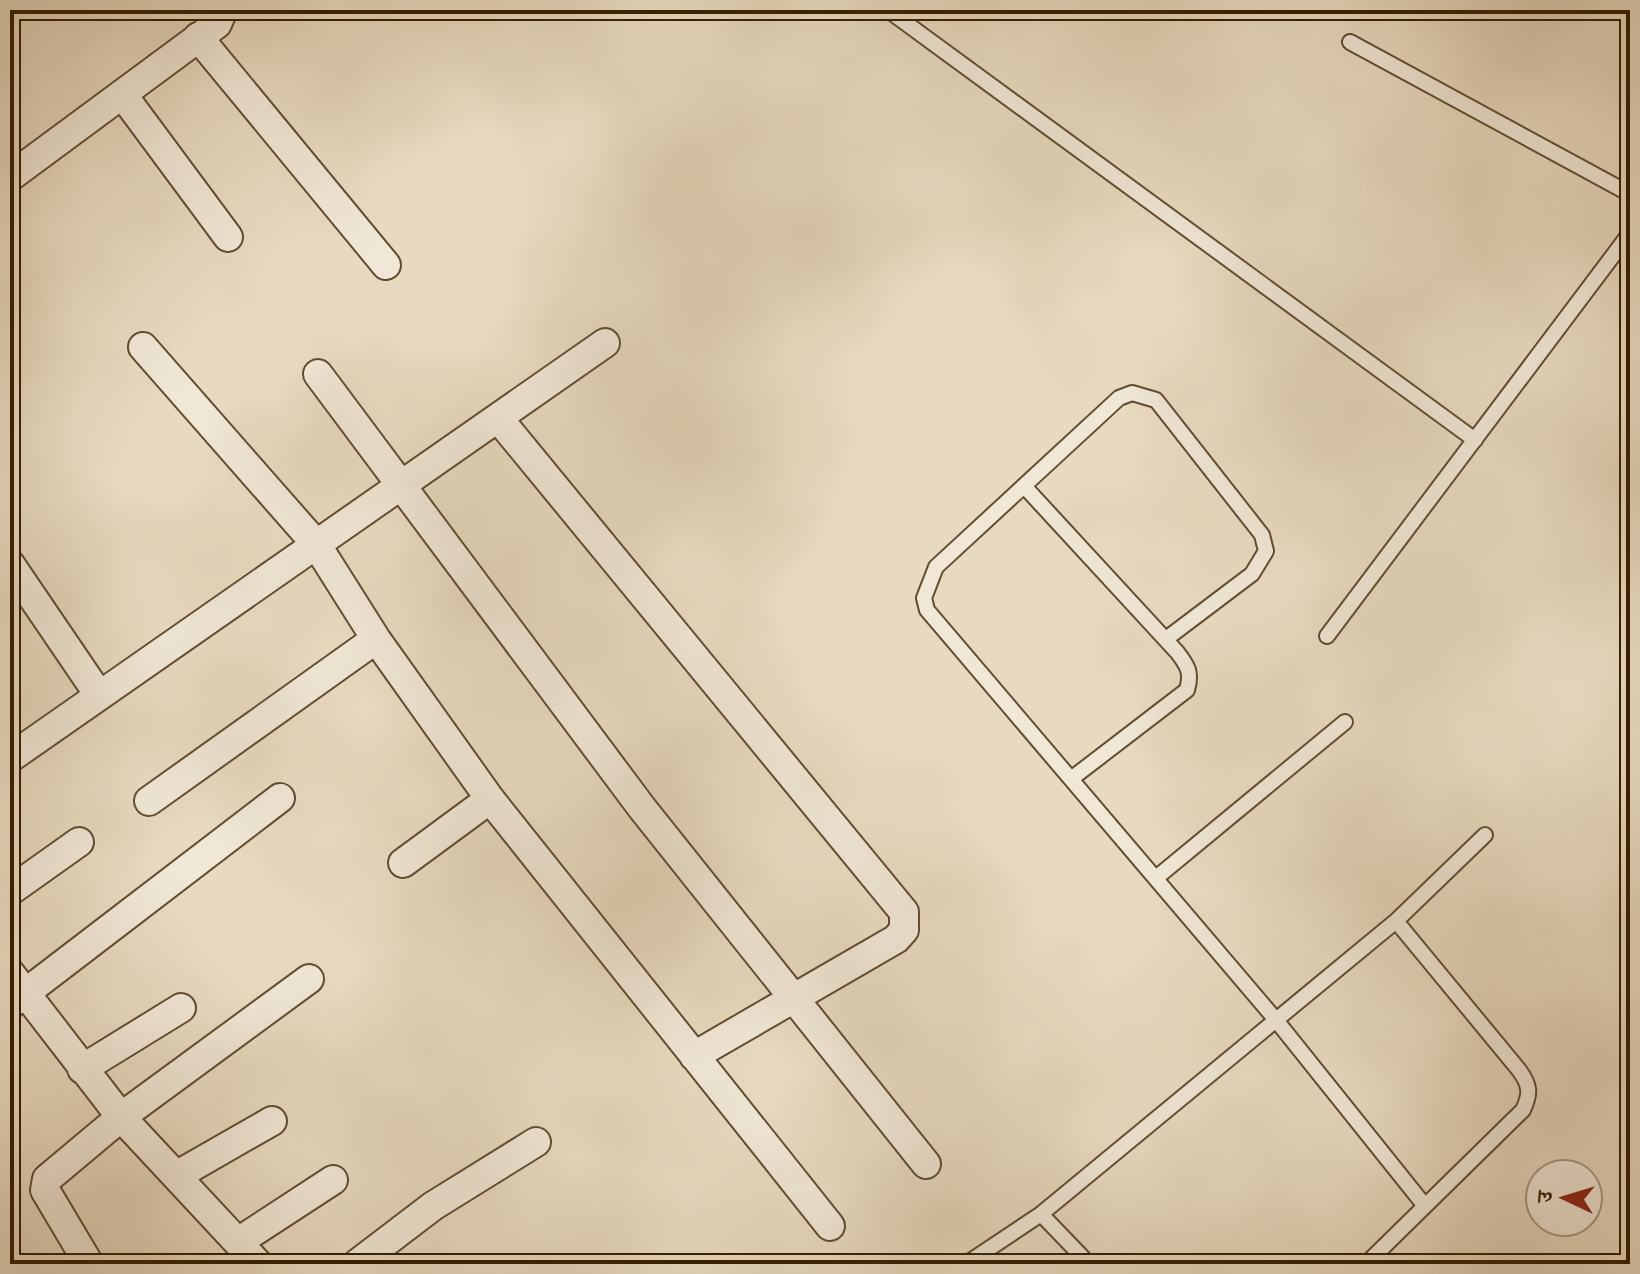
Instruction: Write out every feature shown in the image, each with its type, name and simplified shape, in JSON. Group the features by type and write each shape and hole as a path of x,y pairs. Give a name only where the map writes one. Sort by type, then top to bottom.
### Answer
{"street":[{"path":"10,177 217,24 223,10"},
{"path":"198,37 386,265"},
{"path":"122,94 228,237"},
{"path":"10,758 605,343"},
{"path":"143,347 316,544 376,639 490,799 830,1226"},
{"path":"318,374 642,808 926,1164"},
{"path":"498,418 904,912 904,930 896,939 694,1056"},
{"path":"10,564 99,695"},
{"path":"149,801 376,639"},
{"path":"258,1264 121,1117 15,990 280,798"},
{"path":"403,863 490,799"},
{"path":"10,891 79,842"},
{"path":"89,1264 45,1190 47,1179 121,1117 309,979"},
{"path":"82,1069 181,1008"},
{"path":"176,1176 272,1121"},
{"path":"357,1264 413,1219 536,1142"},
{"path":"238,1242 333,1180"}],"lane":[{"path":"888,10 1475,440"},
{"path":"1350,42 1630,194"},
{"path":"1327,636 1630,233"},
{"path":"1166,639 1252,574 1266,551 1262,535 1156,400 1132,393 1119,398 936,567 924,598 927,610 1276,1020 1425,1206"},
{"path":"1024,486 1166,639 1188,666 1191,677 1187,690 1071,779"},
{"path":"1156,878 1345,722"},
{"path":"966,1264 1041,1214 1396,921 1485,835"},
{"path":"1366,1264 1523,1110 1530,1095 1527,1082 1519,1070 1396,921"},
{"path":"1041,1214 1089,1264"}]}
